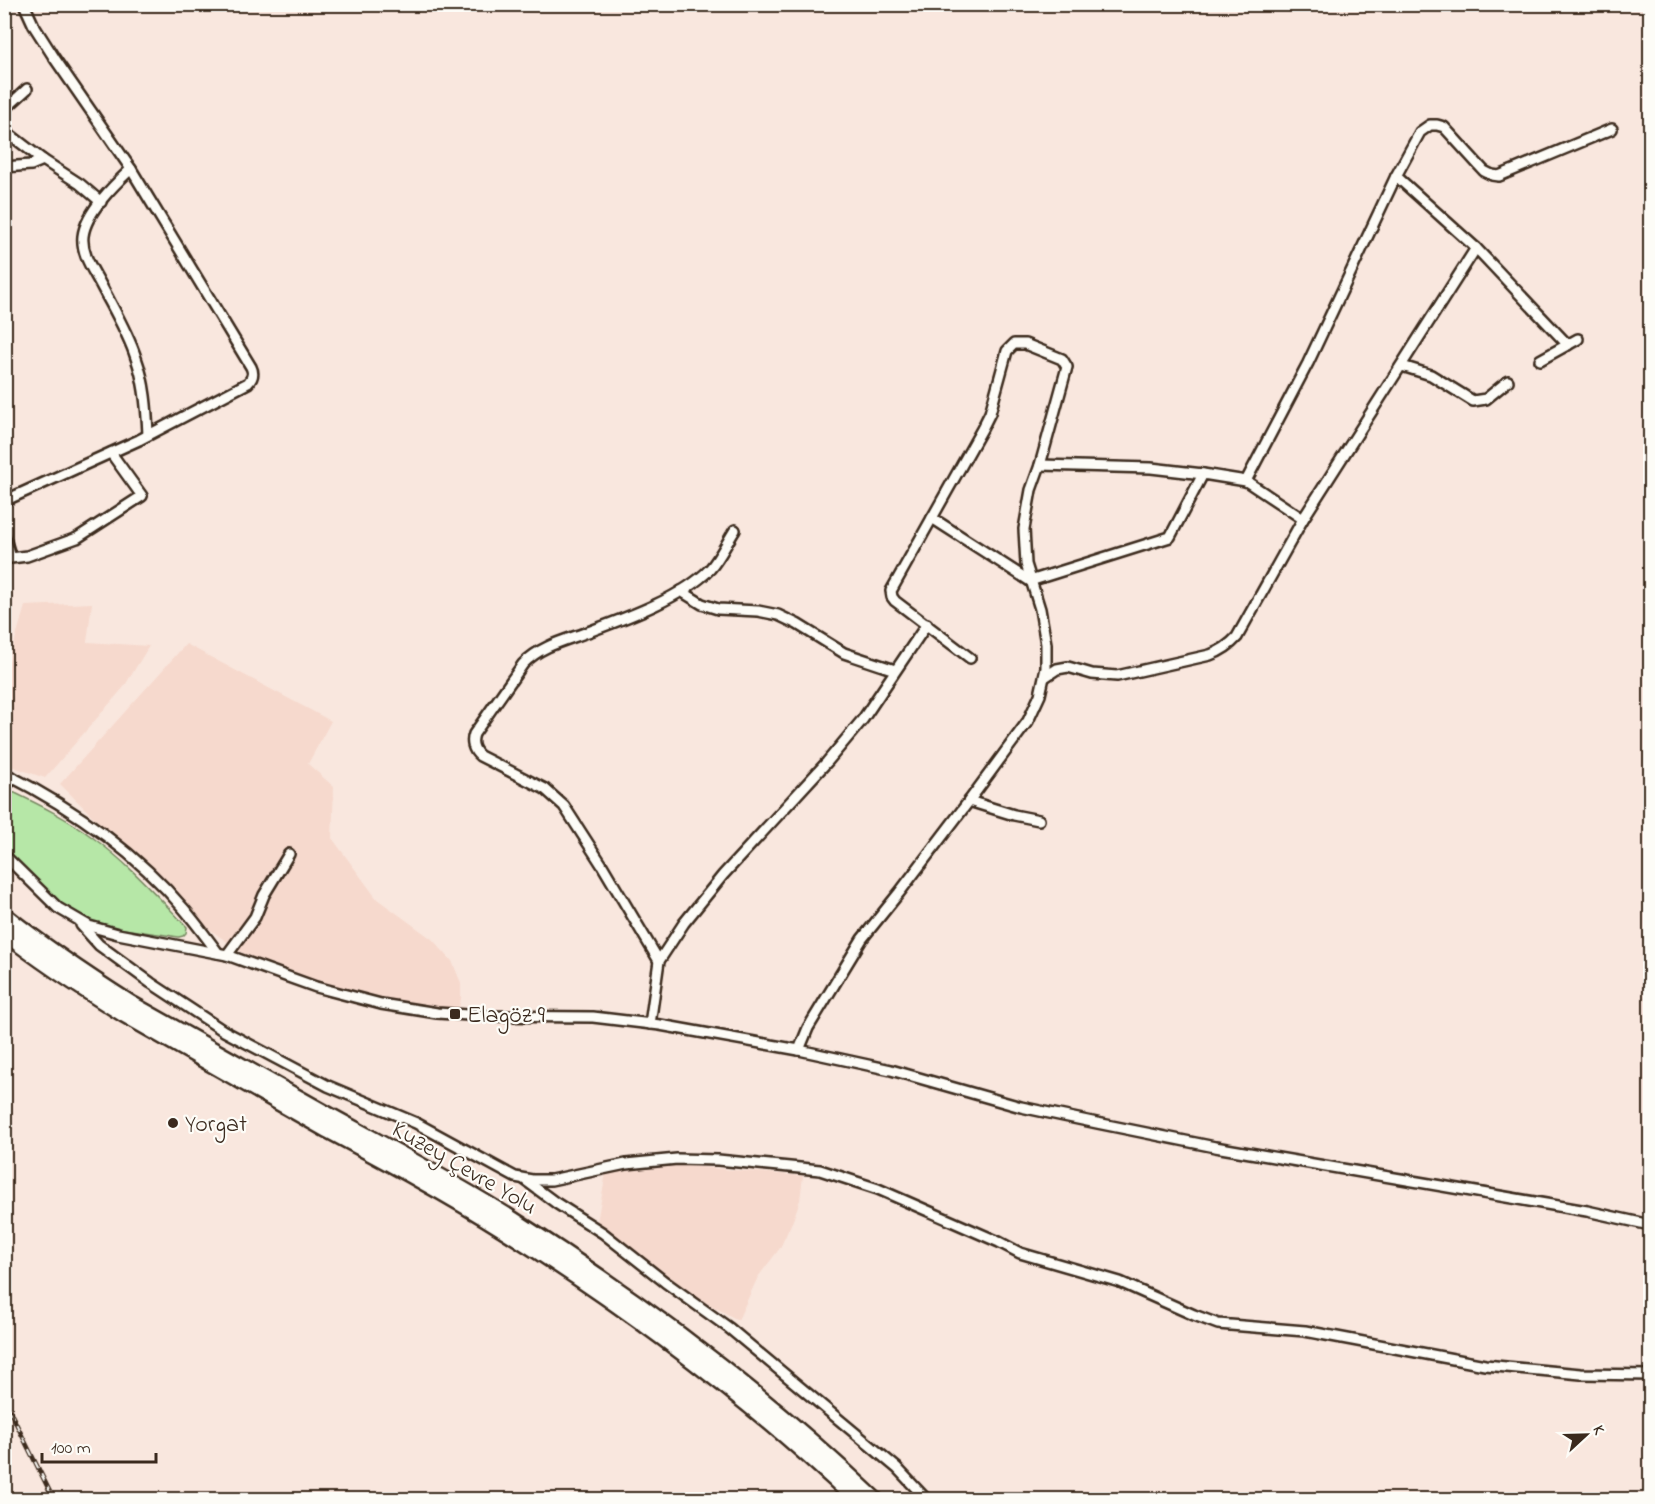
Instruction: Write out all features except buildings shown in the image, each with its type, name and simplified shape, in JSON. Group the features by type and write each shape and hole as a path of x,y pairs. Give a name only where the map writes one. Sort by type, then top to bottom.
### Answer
{"highway":[{"name":"Kuzey Çevre Yolu","path":"4,915 84,975 131,1004 435,1174 512,1219 580,1263 700,1349 825,1453 875,1500"},
{"name":"Kuzey Çevre Yolu","path":"4,932 68,979 124,1014 428,1184 572,1273 726,1386 817,1462 856,1500"}],"street":[{"path":"4,501 148,435 248,383 253,373 131,169 55,59 34,26 24,4"},
{"path":"4,110 27,89"},
{"path":"1246,481 1308,363 1396,176 1420,132 1426,126 1444,127 1484,171 1499,176 1612,129"},
{"path":"4,130 80,184 101,202"},
{"path":"4,167 31,165 43,159"},
{"path":"131,169 101,202 86,226 83,237 88,262 136,356 145,398 148,435"},
{"path":"1396,176 1476,248 1568,345"},
{"path":"1045,677 1053,671 1068,667 1092,674 1117,676 1210,655 1224,649 1237,637 1303,519 1476,248"},
{"path":"1540,360 1578,339"},
{"path":"799,1050 808,1028 862,939 969,801 1033,712 1041,695 1047,659 1045,636 1024,553 1024,529 1027,503 1067,367 1065,361 1060,358 1025,344 1014,344 1007,351 990,413 891,591 895,601 970,658"},
{"path":"1402,366 1431,375 1473,401 1486,399 1508,381"},
{"path":"4,535 11,558 27,556 77,538 142,496 111,453"},
{"path":"1040,465 1151,468 1246,481 1303,519"},
{"path":"1030,581 1170,537 1203,474"},
{"path":"932,518 1030,581"},
{"path":"659,961 564,806 545,789 480,756 475,750 472,738 523,664 533,655 547,647 629,617 681,591 710,568 735,530"},
{"path":"681,591 718,609 758,611 778,615 851,656 895,670"},
{"path":"650,1024 659,961 684,923 723,875 827,762 863,719 927,624"},
{"path":"4,773 91,825 137,861 184,909 223,954"},
{"path":"4,787 14,778"},
{"path":"969,801 1039,820"},
{"path":"223,954 255,917 264,896 290,854"},
{"path":"4,855 58,908 78,920 108,932 223,954 316,987 368,1000 415,1010 484,1016 593,1017 650,1024 799,1050 891,1070 1022,1107 1107,1125 1227,1149 1587,1211 1650,1225"},
{"path":"78,920 99,945 151,983 224,1031 328,1086 416,1123 515,1177 541,1181 561,1179 610,1166 677,1159 718,1160 820,1170 878,1189 1020,1253 1104,1277 1218,1324 1305,1331 1485,1365 1581,1374 1650,1375"},
{"path":"523,1179 603,1233 729,1328 897,1468 927,1500"}],"shaded area":[{"path":"92,603 87,642 149,646 124,687 45,778 5,764 5,675 25,606"},
{"path":"186,644 331,721 308,764 334,787 332,838 377,899 432,939 452,961 461,983 459,1007 448,1010 357,994 310,981 244,954 198,921 60,784"},
{"path":"676,1165 803,1176 800,1200 793,1220 780,1248 758,1277 738,1320 662,1279 597,1222 606,1173"}],"green space":[{"path":"10,792 83,830 105,847 142,880 187,927 186,933 179,937 98,924 75,915 55,901 37,885 5,849 5,795"}],"railway":[{"path":"4,1399 54,1500"}],"place":[{"name":"Elagöz 9","path":"455,1014"},
{"name":"Yorgat","path":"173,1123"}]}
